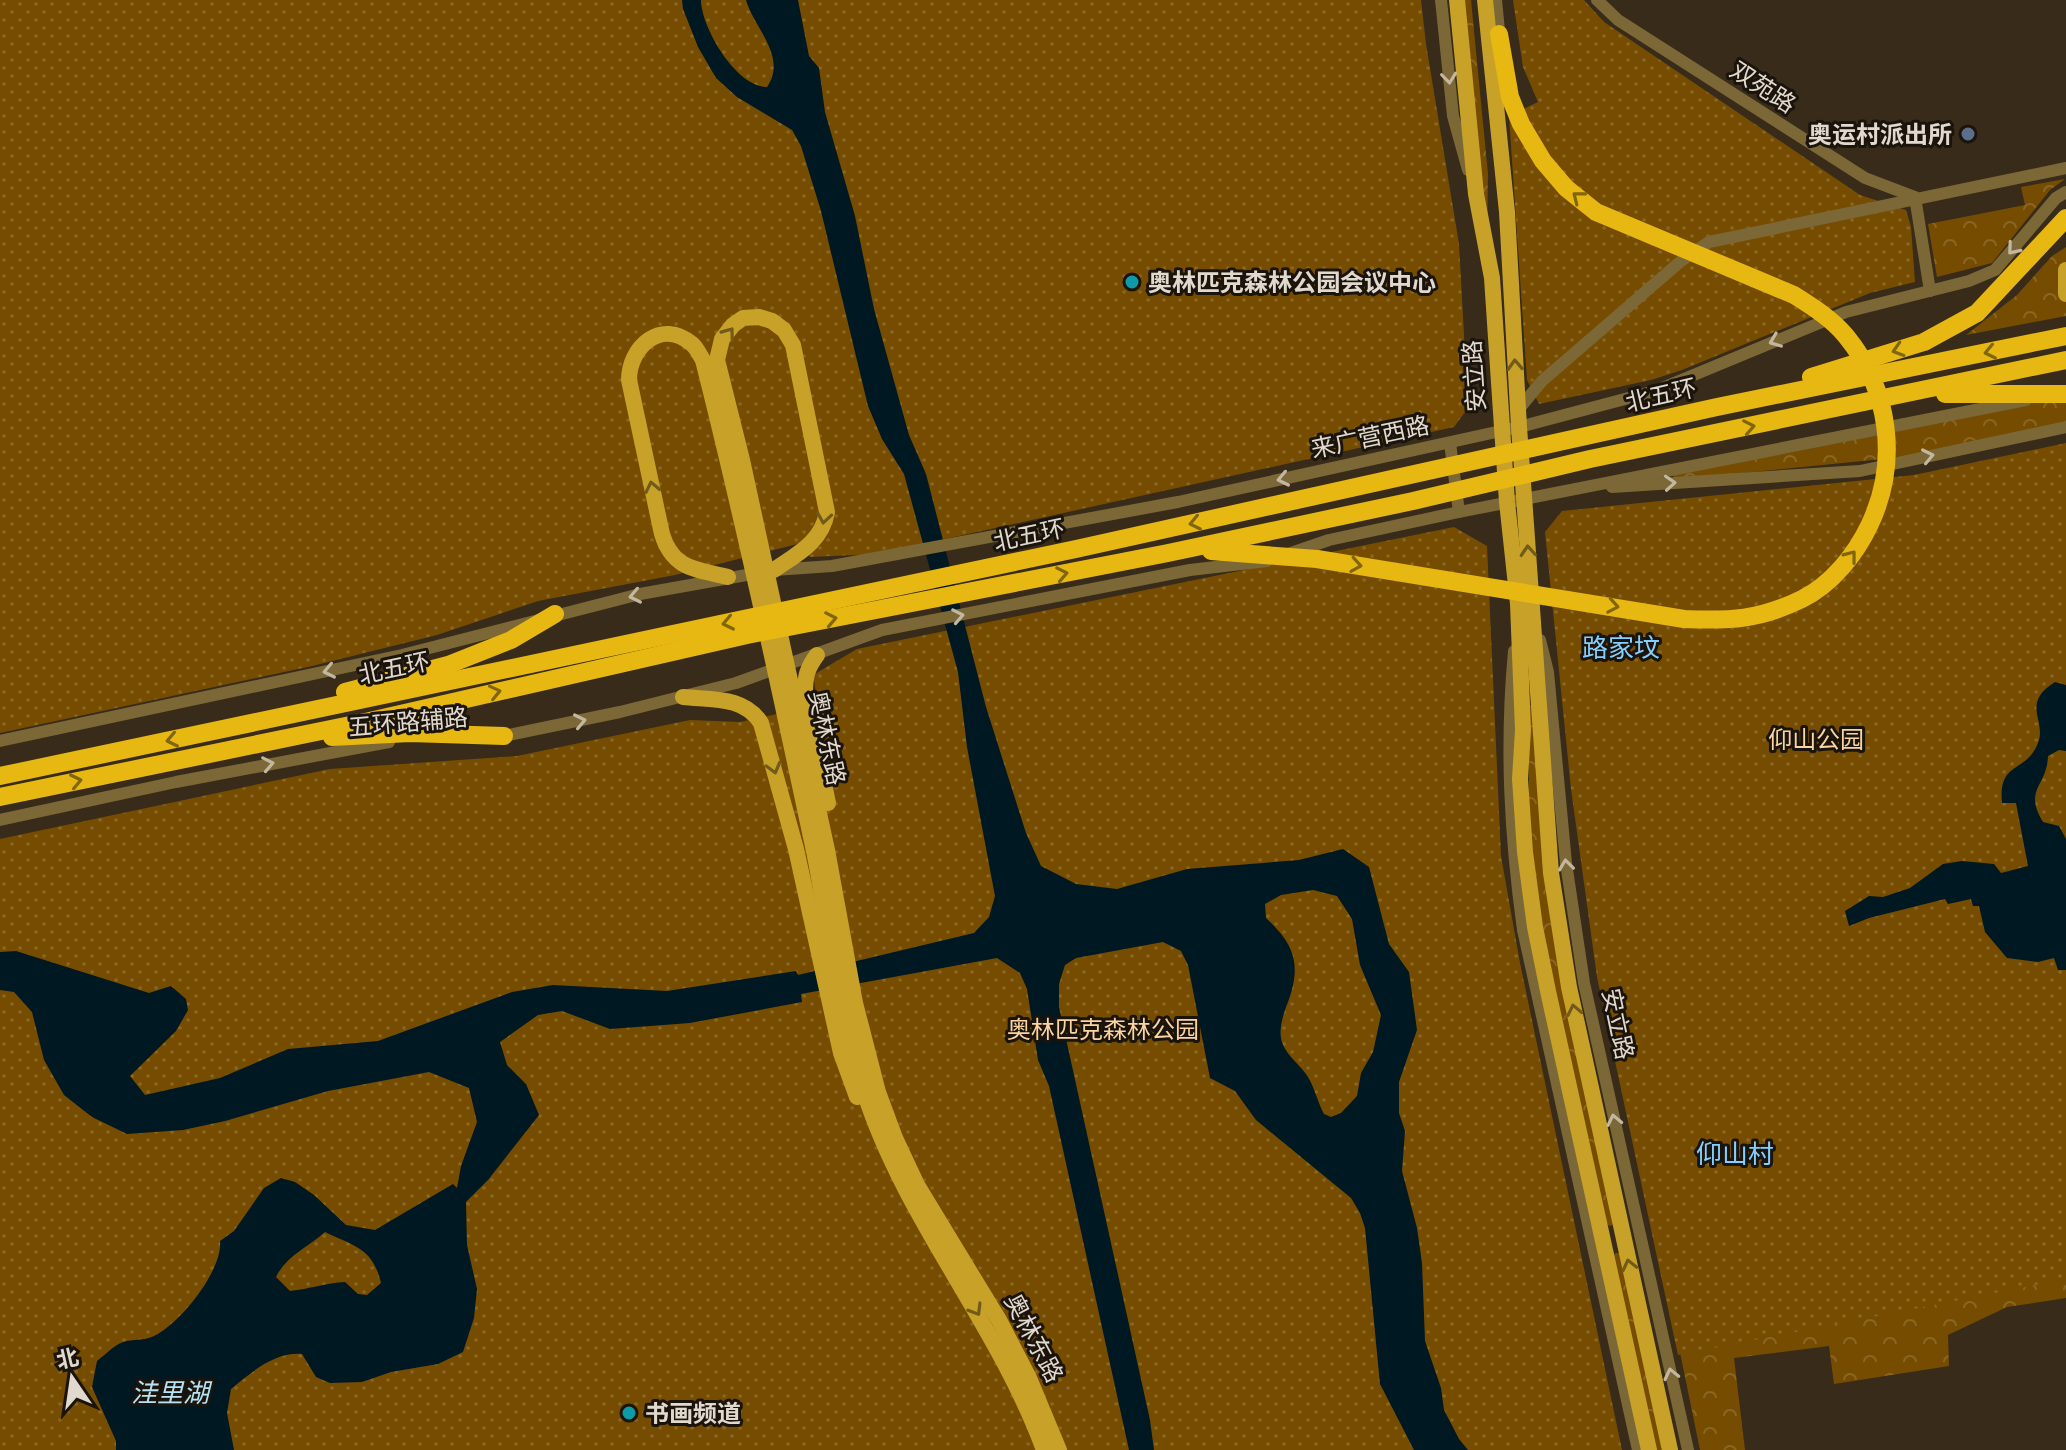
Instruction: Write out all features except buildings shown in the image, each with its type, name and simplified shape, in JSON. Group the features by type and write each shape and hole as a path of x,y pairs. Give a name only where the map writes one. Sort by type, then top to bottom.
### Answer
{"highway":[{"path":"1168,553 1251,552 1317,559 1684,619 1732,621 1771,612 1805,598 1836,574 1863,540 1880,504 1887,471 1887,432 1882,404 1868,369 1846,336 1824,315 1794,295 1596,212 1566,188 1543,161 1521,124 1510,97 1499,34"},
{"path":"1717,407 1924,342 1977,313 2066,218"},
{"name":"北五环","path":"0,776 980,569 1717,407 2066,336"},
{"name":"北五环","path":"0,797 285,738 747,635 1168,553 1413,501 1590,459 2066,360"},
{"path":"1910,393 2066,393"},
{"path":"219,730 448,665 511,640 555,614"},
{"path":"285,738 410,733 504,736"}],"main road":[{"name":"安立路","path":"1457,0 1476,194 1492,278 1510,429 1551,873 1569,987 1670,1450"},
{"name":"安立路","path":"1485,0 1507,212 1518,410 1510,429"},
{"path":"2066,270 2066,294"},
{"name":"奥林东路","path":"774,570 809,545 824,528 827,512 793,345 784,330 759,317 743,318 722,339 717,360 864,1091 889,1141 999,1320 1029,1378 1059,1450"},
{"name":"奥林东路","path":"728,577 688,567 667,550 629,380 633,356 642,343 652,337 668,335 692,344 703,360 735,459"},
{"name":"安立路","path":"1525,603 1520,779 1535,927 1649,1450"},
{"path":"817,655 805,677 805,693 856,959 847,1001"},
{"path":"683,697 734,701 754,711 764,732 796,849 820,961 847,1001"},
{"path":"764,732 769,727 801,723 814,731"},
{"name":"奥林东路","path":"889,1141 904,1189 998,1350 1044,1450"}],"street":[{"name":"安立路","path":"1441,0 1453,116 1476,194"},
{"name":"安立路","path":"1496,0 1508,158 1507,212"},
{"name":"双苑路","path":"1597,0 1618,20 1865,178 1915,197"},
{"path":"1518,410 1542,381 1681,261 1709,242 2066,168"},
{"name":"来广营西路","path":"0,741 402,655 555,614 728,577 832,566 1178,502 1450,443 1655,391 1846,312 1969,281 1995,270 2056,198 2066,192"},
{"path":"1915,197 1930,291"},
{"path":"1565,490 2066,393"},
{"path":"1565,490 1860,471 2066,427"},
{"path":"1450,443 1459,512"},
{"name":"五环路辅路","path":"0,820 383,742 504,736 736,683 882,630 1190,570 1264,562 1329,540 1565,490"},
{"name":"安立路","path":"1525,603 1512,670 1508,796 1523,930 1638,1450"},
{"name":"安立路","path":"1525,603 1548,672 1566,863 1584,983 1688,1450"}],"green space":[{"path":"0,0 1421,0 1459,244 1468,408 1454,427 877,554 810,557 801,543 675,575 538,601 437,635 312,666 0,733"},
{"path":"1457,0 1471,0 1488,174 1487,237"},
{"path":"1513,0 1584,0 1604,22 1860,195 1906,210 1911,227 1915,282 1870,293 1682,370 1651,380 1539,404 1527,380 1509,116 1538,102 1523,67"},
{"path":"2065,179 2050,190 1992,263 1937,277 1928,224 2025,205 2021,187"},
{"path":"2066,247 2066,316 1966,335 2017,295 2052,256"},
{"path":"2066,395 2066,423 1902,457 1675,480 1673,475"},
{"name":"仰山公园","path":"2066,443 2066,1279 1678,1355 1597,977 1571,789 1545,532 1562,511 1914,475"},
{"name":"奥林匹克森林公园","path":"1454,527 1487,546 1501,856 1520,963 1622,1450 0,1450 0,839 330,769 517,756 690,720 740,722 818,705 813,675 857,649"},
{"path":"1529,705 1532,705 1544,848 1615,1223 1610,1226 1603,1223 1541,921 1529,832"},
{"path":"2066,1244 2066,1298 2007,1307 1948,1335 1949,1366 1834,1384 1829,1346 1734,1358 1745,1450 1700,1450 1675,1328"},
{"path":"1621,1253 1665,1450 1652,1450 1613,1255"}],"water":[{"name":"洼里湖","path":"682,0 701,0 707,25 722,54 744,77 767,87 774,65 772,54 746,0 798,0 809,56 819,68 825,112 855,216 874,309 909,435 926,474 986,707 1026,833 1041,866 1076,884 1117,889 1187,869 1299,860 1343,849 1369,867 1389,944 1409,972 1417,1030 1399,1082 1399,1113 1405,1131 1402,1171 1417,1228 1422,1263 1425,1341 1441,1388 1444,1410 1468,1450 1414,1450 1380,1384 1365,1228 1360,1213 1351,1198 1256,1120 1235,1091 1210,1078 1188,965 1181,951 1163,942 1076,958 1065,965 1059,984 1059,1007 1154,1450 1129,1450 1049,1086 1038,1060 1027,989 1020,973 997,958 801,994 802,1002 690,1023 610,1029 562,1011 538,1015 500,1042 507,1065 526,1084 539,1115 488,1180 466,1202 467,1245 477,1289 474,1318 463,1352 438,1364 391,1372 362,1382 330,1383 316,1377 302,1354 282,1356 264,1364 231,1389 227,1413 234,1450 116,1450 116,1441 92,1387 97,1361 120,1343 154,1336 176,1320 207,1281 215,1266 220,1241 234,1231 264,1188 281,1178 295,1182 346,1225 375,1230 453,1184 457,1188 461,1166 477,1122 469,1088 429,1072 328,1091 183,1130 127,1134 92,1117 64,1095 44,1060 32,1012 14,992 0,990 0,952 16,951 149,993 171,986 186,999 188,1010 176,1031 130,1076 145,1095 220,1078 288,1049 378,1041 512,992 553,985 667,991 796,971 798,975 974,933 989,917 995,896 967,747 958,672 904,474 882,439 868,406 821,211 801,146 792,130 737,97 716,78 698,47","holes":["1313,890 1337,896 1352,919 1360,965 1381,1015 1373,1052 1361,1073 1357,1096 1341,1113 1331,1117 1324,1114 1309,1078 1282,1043 1281,1024 1292,989 1295,966 1289,946 1266,918 1265,904 1281,895","325,1232 367,1255 381,1283 367,1295 358,1294 345,1282 290,1291 276,1277 280,1270"]},
{"path":"2055,682 2066,685 2066,751 2059,750 2048,756 2035,802 2043,822 2059,826 2066,839 2066,970 2058,970 2054,958 2038,962 2007,958 1985,932 1979,906 1973,906 1971,899 1948,904 1945,899 1849,926 1845,911 1869,896 1883,897 1910,888 1943,864 1962,861 1994,864 2001,873 2028,866 2016,803 2002,803 2002,789 2008,773 2033,753 2038,743 2040,727 2037,705 2045,690"}],"place":[{"name":"奥运村派出所","path":"1968,134"},
{"name":"奥林匹克森林公园会议中心","path":"1132,282"},
{"name":"书画频道","path":"629,1413"}],"district":[{"name":"路家坟","path":"1621,647"},
{"name":"仰山村","path":"1735,1153"}]}
